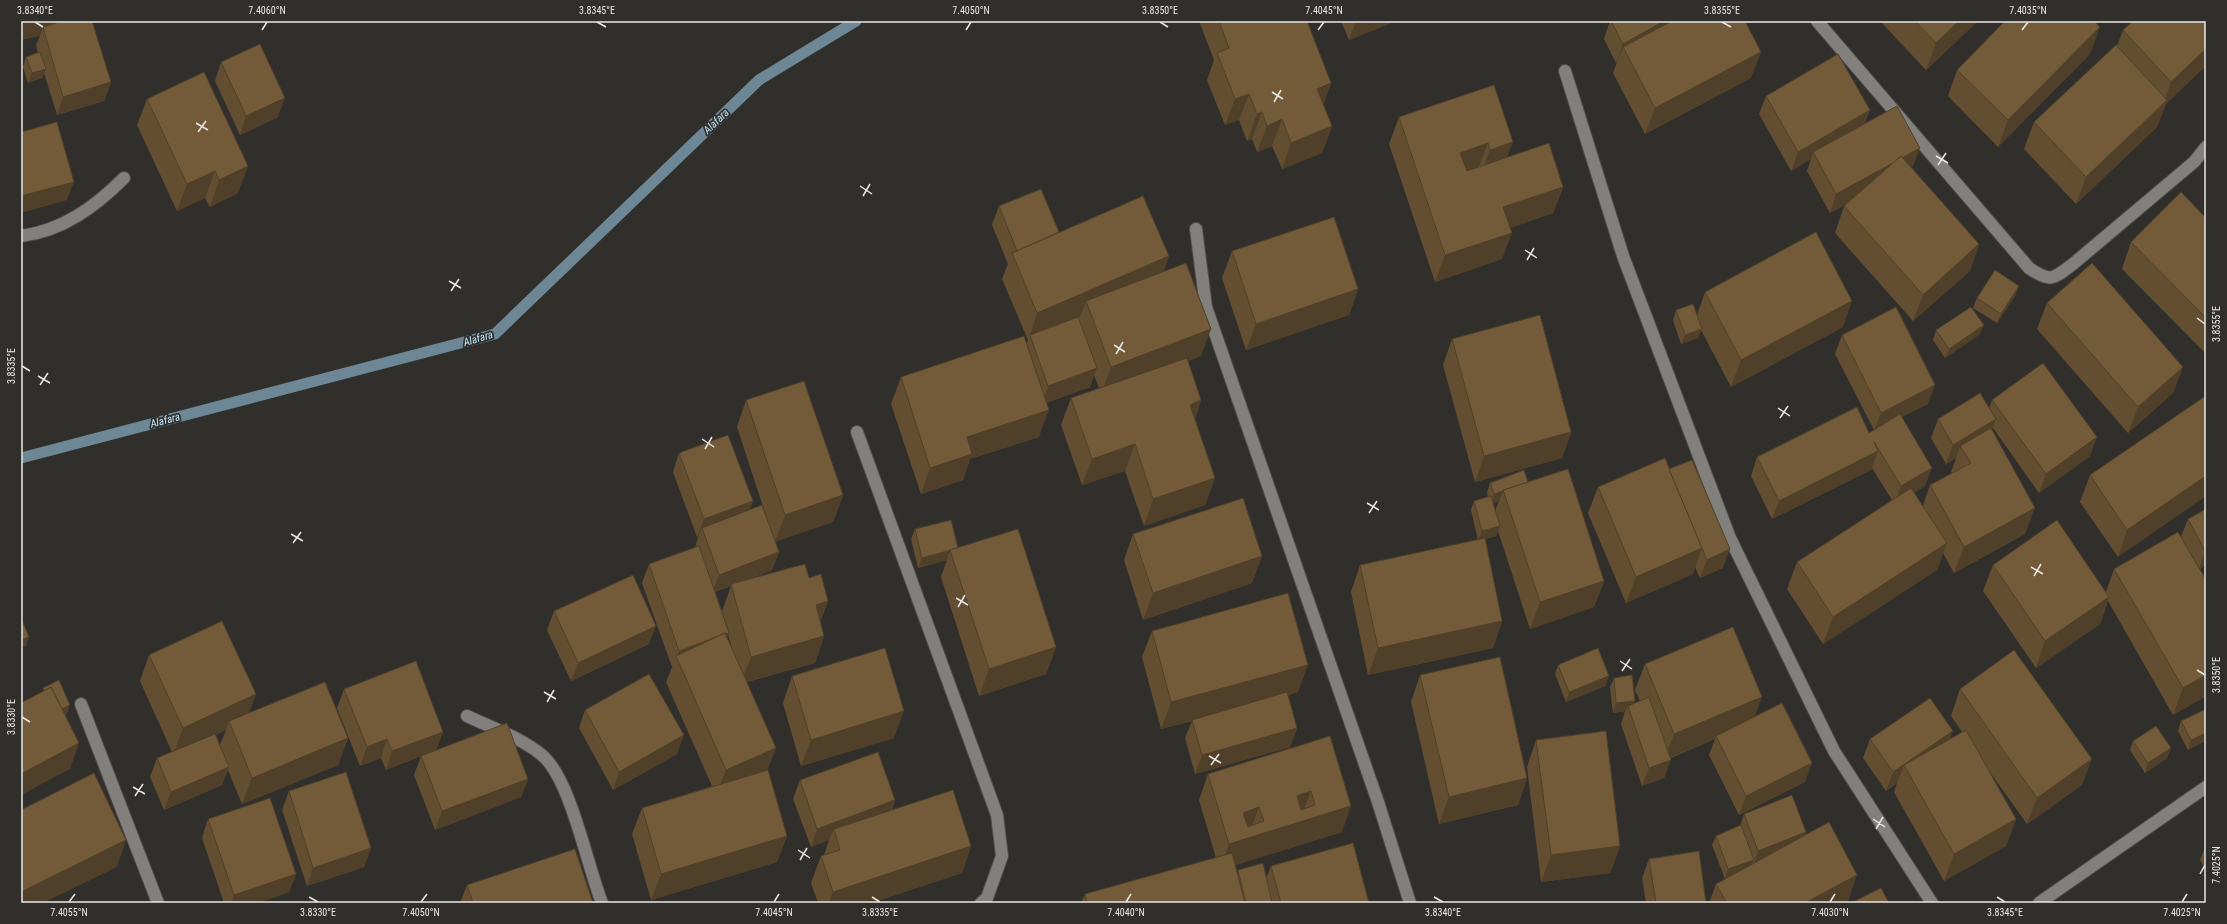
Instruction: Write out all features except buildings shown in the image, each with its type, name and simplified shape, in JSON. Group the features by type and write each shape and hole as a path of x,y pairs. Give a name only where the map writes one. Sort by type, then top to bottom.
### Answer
{"street":[{"path":"1817,21 2029,268 2044,278 2054,278 2079,259 2194,162 2206,147"},
{"path":"1565,71 1623,256 1730,538 1834,751 1932,903"},
{"path":"21,236 72,220 107,195 124,178"},
{"path":"1196,229 1206,307 1378,802 1410,903"},
{"path":"857,432 997,815 1002,856 987,898 981,903"},
{"path":"81,704 158,903"},
{"path":"467,716 532,748 544,757 555,771 568,798 593,881 602,903"},
{"path":"2039,903 2051,899 2206,787"}],"waterway":[{"name":"Alafara","path":"21,458 495,334 759,80 856,21"}]}
